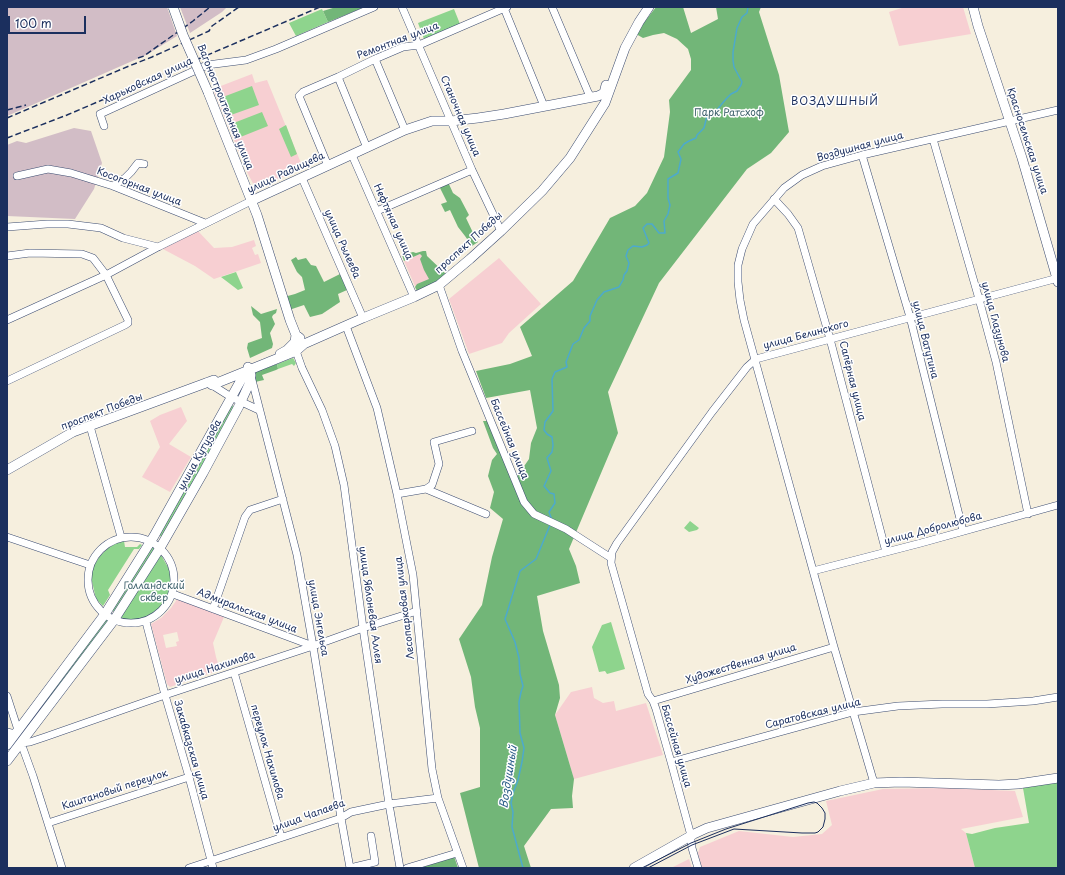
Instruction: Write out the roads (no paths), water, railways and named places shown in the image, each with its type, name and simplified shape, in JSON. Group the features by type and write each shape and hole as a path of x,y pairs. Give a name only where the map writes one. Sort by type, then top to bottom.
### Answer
{"main road":[{"name":"Вагоностроительная улица","path":"173,7 183,35 208,92 257,215 296,335"},
{"name":"улица Радищева","path":"251,201 405,130 432,121 451,121 500,114 602,95 621,45 643,7"},
{"name":"проспект Победы","path":"7,470 73,432 248,371 296,351 304,344 439,285 470,260 501,231 542,191 570,158 605,103 625,48 649,7"},
{"name":"Красносельская улица","path":"973,7 1033,194 1058,280"},
{"path":"591,97 598,105 599,112"},
{"path":"296,335 298,338 304,340 313,340"},
{"name":"проспект Победы","path":"248,371 287,350 295,342 296,335"},
{"name":"улица Кутузова","path":"7,745 13,732 106,614 151,541 248,371"},
{"name":"улица Кутузова","path":"7,761 114,620 160,548 203,473 241,401 250,382 248,371"},
{"path":"634,868 707,828 832,793 874,783 900,782 999,785 1018,784 1058,778"}],"street":[{"name":"Харьковская улица","path":"104,126 100,114 207,64 246,60 283,46 374,7"},
{"name":"Станочная улица","path":"402,7 472,170 501,231"},
{"path":"552,7 591,97"},
{"name":"Ремонтная улица","path":"328,166 299,96 303,92 404,47 418,45 505,8"},
{"path":"505,8 544,106"},
{"path":"376,59 405,130"},
{"path":"338,77 367,148"},
{"name":"Воздушная улица","path":"874,783 834,647 756,359 744,320 738,282 738,265 742,250 753,224 784,188 802,175 822,166 862,155 1058,110"},
{"name":"улица Глазунова","path":"933,139 996,362 1028,514"},
{"name":"Нефтяная улица","path":"352,155 414,297"},
{"name":"улица Ватутина","path":"862,155 910,317 963,531"},
{"path":"113,186 125,178 138,164 144,164"},
{"name":"Косогорная улица","path":"17,176 48,168 71,173 113,186 205,223"},
{"path":"377,211 472,170"},
{"name":"улица Рылеева","path":"302,178 363,318"},
{"name":"Сапёрная улица","path":"774,199 788,214 798,228 830,339 886,552"},
{"name":"улица Радищева","path":"7,320 106,275 205,223 251,201"},
{"path":"7,227 61,224 101,228 124,238 158,247"},
{"path":"7,256 30,253 82,254 93,258 106,275 128,320 126,326 7,381"},
{"name":"улица Белинского","path":"611,560 612,552 623,534 712,412 747,367 756,359 910,317 1058,280"},
{"name":"Бассейная улица","path":"439,285 462,351 524,502 534,514 566,529 611,560 648,694 653,701 671,762 698,868"},
{"name":"Лесопарковая улица","path":"346,326 377,408 397,494 413,575 432,769 438,798 463,868"},
{"name":"улица Яблоневая Аллея","path":"296,351 302,368 322,410 337,453 346,498 363,628 400,868"},
{"name":"улица Энгельса","path":"248,371 297,555 350,868"},
{"path":"210,384 259,410"},
{"path":"90,426 121,537"},
{"path":"397,494 426,489 432,485 439,464 434,442 472,431"},
{"path":"426,489 486,514"},
{"path":"213,609 245,517 250,510 283,499"},
{"name":"улица Добролюбова","path":"813,571 1058,505"},
{"path":"121,537 141,537 151,541 167,555 170,561 174,573 175,583 173,594 160,613 146,622 127,624 114,620 100,610 93,601 87,578 90,565 96,554 107,544 121,537"},
{"path":"7,538 90,565"},
{"name":"Адмиральская улица","path":"173,594 313,646"},
{"name":"улица Нахимова","path":"21,743 43,738 165,695 416,611"},
{"name":"Закавказская улица","path":"146,622 212,865"},
{"name":"Художественная улица","path":"653,701 834,647"},
{"name":"переулок Нахимова","path":"234,672 281,837"},
{"path":"7,696 13,732"},
{"name":"Саратовская улица","path":"671,762 853,712 898,706 987,704 1033,701 1058,697"},
{"path":"35,724 37,732 43,738"},
{"path":"21,743 62,868"},
{"name":"Каштановый переулок","path":"48,823 189,777"},
{"name":"улица Чапаева","path":"189,868 212,865 281,837 341,818 351,812 389,804 438,798"},
{"path":"350,868 375,862 371,836"},
{"path":"407,868 457,853"}],"waterway":[{"name":"Воздушный","path":"552,520 549,512 555,503 554,494 550,493 544,486 551,471 547,458 552,452 553,445 552,437 544,430 545,422 553,411 552,379 555,372 567,367 566,362 573,344 579,340 584,328 590,321 590,316 597,300 604,292 619,287 627,271 629,263 626,256 628,250 633,246 642,247 649,243 643,228 647,224 652,224 659,233 665,233 664,221 668,214 670,205 668,198 668,179 678,173 681,159 678,152 684,144 696,138 704,128 708,114 716,111 731,94 737,91 741,85 742,82 734,67 733,52 737,28 742,17 747,13 748,7"},
{"name":"Воздушный","path":"523,868 512,827 513,812 511,803 518,780 524,748 520,733 519,702 523,686 515,642 505,619 520,571 536,559 550,525"}],"tram line":[{"path":"642,868 691,843 726,829 808,803 817,803 825,813 823,827 815,833 734,829 692,845 648,868"}],"railway":[{"path":"138,58 144,56 210,7"},
{"path":"7,118 152,57 209,31 212,26 239,7"},
{"path":"7,138 67,115 320,7"},
{"path":"7,110 26,105"}],"district":[{"name":"ВОЗДУШНЫЙ","path":"835,102"}],"park label":[{"name":"Парк Ратсхоф","path":"729,113"},
{"name":"Голландский сквер","path":"154,592"}]}
